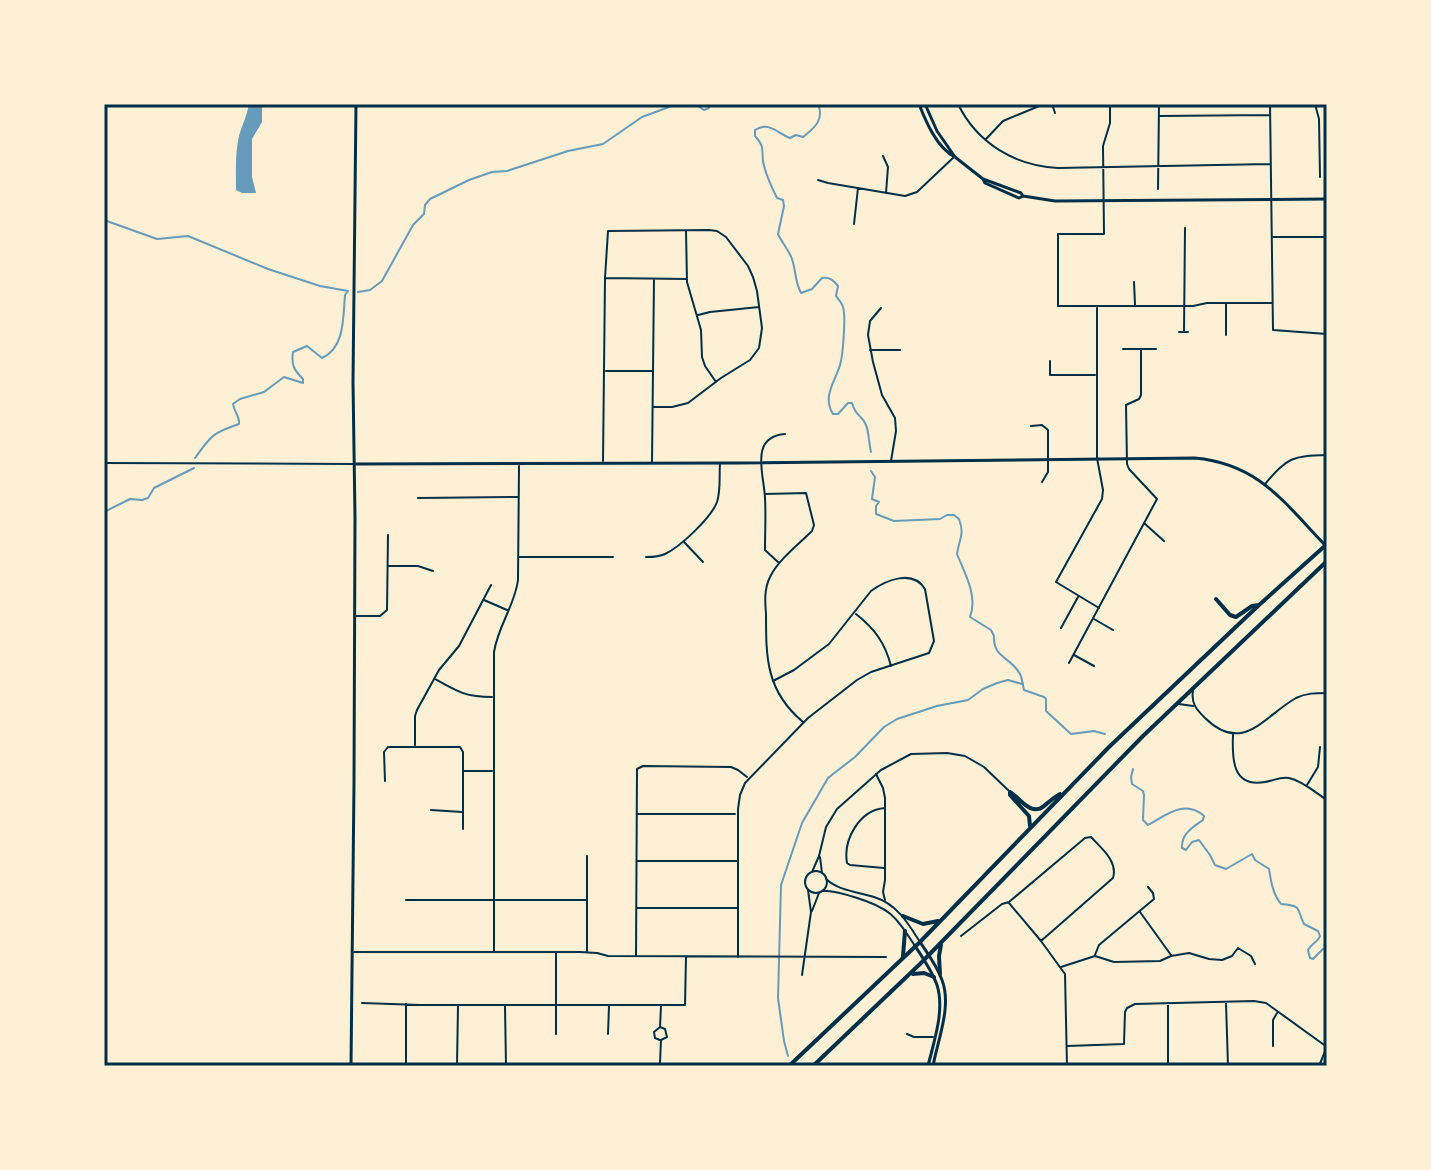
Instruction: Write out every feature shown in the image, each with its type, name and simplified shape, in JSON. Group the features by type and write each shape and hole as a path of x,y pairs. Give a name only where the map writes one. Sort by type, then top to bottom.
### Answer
{"highway":[{"path":"789,1066 903,959 1136,721 1327,545"},
{"path":"813,1066 927,958 1095,784 1327,561"},
{"path":"1216,599 1230,615 1236,617 1259,605"},
{"path":"1010,792 1034,810 1064,792"},
{"path":"1010,792 1029,816 1030,828"},
{"path":"903,916 923,924 940,920"},
{"path":"903,959 905,931"},
{"path":"940,974 939,954 943,941"},
{"path":"910,974 924,973 934,977"}],"main road":[{"path":"351,1066 356,104"},
{"path":"922,104 955,157 985,183 1019,198 1055,201 1326,200"},
{"path":"354,464 1190,457 1239,469 1265,484 1327,545"},
{"path":"918,944 940,974 945,991 946,1009 930,1066"},
{"path":"927,958 940,999 930,1066"}],"street":[{"path":"958,104 968,121 986,140 1008,156 1031,164 1058,168 1270,164"},
{"path":"1029,104 1031,109"},
{"path":"986,140 1003,121 1044,104"},
{"path":"1052,104 1055,113"},
{"path":"1110,104 1110,123 1103,146 1104,234 1058,234 1058,306 1272,303"},
{"path":"1158,189 1159,104"},
{"path":"1270,104 1273,330 1327,334"},
{"path":"1315,104 1319,113 1320,177"},
{"path":"1159,116 1270,115"},
{"path":"1319,150 1327,150"},
{"path":"883,156 888,167 886,194"},
{"path":"818,180 886,194 913,195 955,157"},
{"path":"854,224 858,187"},
{"path":"1183,332 1185,228"},
{"path":"686,230 687,279 702,333 702,357 716,382"},
{"path":"603,463 608,231 713,230 726,237 751,272 756,286 762,338 756,355 747,363 683,405 653,407"},
{"path":"1271,237 1327,237 1327,256"},
{"path":"605,278 687,279"},
{"path":"652,463 654,279"},
{"path":"1134,282 1135,306"},
{"path":"1226,303 1226,335"},
{"path":"1097,306 1097,458 1102,499 1056,582 1099,608"},
{"path":"697,316 759,307"},
{"path":"881,308 873,315 868,329 870,350 882,395 895,418 891,461"},
{"path":"1123,349 1156,349"},
{"path":"1069,663 1157,499 1129,469 1127,458 1126,405 1141,395 1141,349"},
{"path":"870,350 900,350"},
{"path":"1050,361 1050,375 1096,375"},
{"path":"604,371 653,371"},
{"path":"1031,426 1042,425 1048,430 1048,472 1042,482"},
{"path":"780,564 765,550 765,494 761,462 763,448 769,439 785,434"},
{"path":"1265,484 1283,464 1295,457 1327,455"},
{"path":"104,463 354,464"},
{"path":"646,557 663,555 683,541 717,504 720,463"},
{"path":"494,952 495,644 517,587 519,464"},
{"path":"765,494 806,493 814,525 769,578 765,594 767,661 773,681 788,706 804,722"},
{"path":"418,498 519,497"},
{"path":"1144,523 1164,541"},
{"path":"354,616 379,616 386,612 388,535"},
{"path":"683,541 703,562"},
{"path":"519,557 613,557"},
{"path":"388,566 420,566 433,571"},
{"path":"738,957 737,861 741,791 748,778 804,722 857,680 871,672 927,654 933,648 925,589 919,581 903,578 879,585 829,644 773,681"},
{"path":"415,746 415,713 442,665 459,646 491,585"},
{"path":"1061,628 1079,595"},
{"path":"484,600 508,611"},
{"path":"855,613 879,636 891,666"},
{"path":"1094,619 1113,630"},
{"path":"1074,655 1094,666"},
{"path":"433,679 464,695 494,697"},
{"path":"1193,689 1194,706 1216,727 1233,734 1254,729 1294,699 1327,693"},
{"path":"1178,703 1194,706"},
{"path":"1233,734 1233,766 1244,779 1259,783 1290,778 1327,800"},
{"path":"385,781 385,749 390,746 458,746 463,752 463,829"},
{"path":"1307,786 1318,767 1320,747"},
{"path":"802,975 811,912 805,878 812,872 826,827 837,809 876,774 911,754 955,754 981,765 1010,792"},
{"path":"636,956 638,768 731,767 748,778"},
{"path":"463,771 494,771"},
{"path":"876,774 884,791 885,901"},
{"path":"885,808 875,810 853,830 849,836 846,859 850,865 885,868"},
{"path":"431,810 463,812"},
{"path":"637,814 738,814"},
{"path":"961,936 1002,904 1009,902 1089,837 1114,864 1113,878 1041,941"},
{"path":"587,856 587,952"},
{"path":"819,856 826,879 836,887 885,901 903,916 918,944"},
{"path":"636,861 737,861"},
{"path":"812,872 822,873"},
{"path":"811,912 826,885 826,879"},
{"path":"1095,956 1099,945 1154,899 1148,887"},
{"path":"808,890 812,893 837,892 880,906 894,916 918,944"},
{"path":"875,897 883,892"},
{"path":"406,900 586,900"},
{"path":"968,1066 1067,1065 1066,978 1061,967 1009,902"},
{"path":"636,908 738,908"},
{"path":"1140,912 1171,956"},
{"path":"1061,967 1095,956 1119,962 1160,961 1189,953 1222,960 1232,956 1238,948 1251,956 1255,964"},
{"path":"352,952 886,957"},
{"path":"556,953 556,1034"},
{"path":"362,1003 685,1005 686,956"},
{"path":"1067,1046 1124,1044 1124,1015 1127,1008 1135,1004 1260,1001 1327,1047 1319,1066"},
{"path":"1226,1002 1228,1066"},
{"path":"1168,1003 1168,1066"},
{"path":"406,1004 406,1063"},
{"path":"457,1066 458,1005"},
{"path":"505,1005 506,1066"},
{"path":"608,1034 609,1005"},
{"path":"660,1027 667,1034 661,1040 655,1038 654,1032 660,1027 661,1005"},
{"path":"1273,1046 1273,1020 1277,1012"},
{"path":"907,1034 934,1037"},
{"path":"660,1063 661,1040"}],"water":[{"path":"249,104 262,104 262,122 252,139 252,177 256,193 242,193 236,190 236,156"}],"waterway":[{"path":"358,292 370,290 382,281 430,199 492,172 507,171 568,151 603,144 642,117 677,104"},
{"path":"695,104 704,110 709,108 709,104"},
{"path":"818,104 818,122 803,137 796,135 790,138 765,127 755,130 755,136 762,148 771,186 777,198 783,200 778,234 792,259 801,293 812,289 822,278 831,279 838,286 836,296 843,307 844,336 840,365 830,389 830,407 833,414 838,414 848,403 852,403 866,425 871,452"},
{"path":"104,220 157,239 188,236 268,269 320,286 348,291 339,339 330,353 322,358 307,346 293,352 294,367 303,383 284,377 264,392 240,399 233,404 239,424 213,436 195,458"},
{"path":"104,512 130,499 148,498 154,488 194,468"},
{"path":"871,471 875,477 872,499 879,502 876,514 894,521 940,519 947,515 959,519 962,533 957,554 972,593 970,617 991,630 996,648 1020,673 1024,690 1044,697 1046,711 1071,734 1094,731 1105,734"},
{"path":"788,1056 778,998 781,885 802,823 828,778 897,719 968,700 997,683 1008,680 1022,684"},
{"path":"1133,769 1132,784 1143,791 1143,820 1148,825 1176,810 1197,811 1204,816 1203,820 1186,835 1182,848 1186,850 1192,842 1199,840 1215,865 1226,869 1252,854 1255,860 1269,869 1274,892 1281,904 1296,907 1304,924 1318,931 1319,938 1308,950 1310,958 1327,949"}]}
